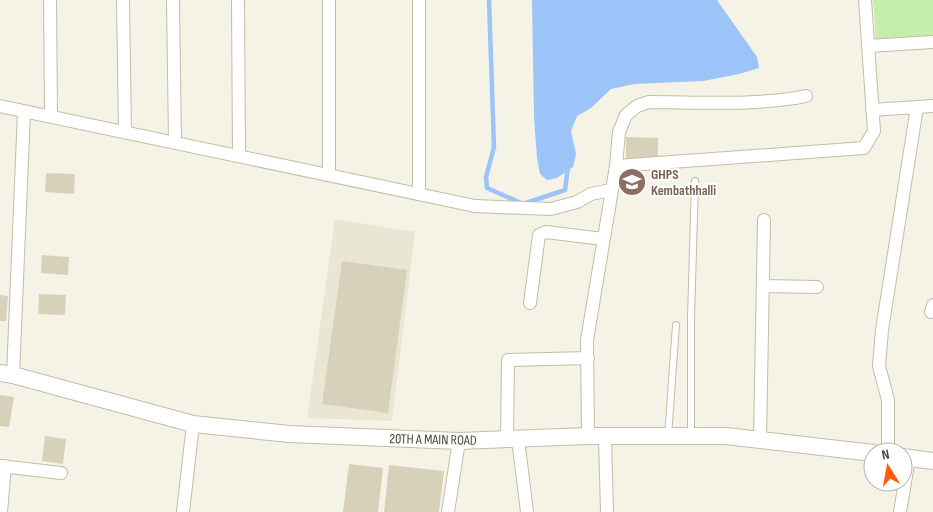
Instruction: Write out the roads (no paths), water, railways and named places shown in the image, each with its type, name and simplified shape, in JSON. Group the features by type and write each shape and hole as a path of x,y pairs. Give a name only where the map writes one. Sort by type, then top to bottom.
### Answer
{"street":[{"path":"50,0 51,116"},
{"path":"123,0 125,132"},
{"path":"172,0 174,142"},
{"path":"238,0 239,156"},
{"path":"329,0 329,175"},
{"path":"418,0 420,194"},
{"path":"616,166 864,148 874,130 865,0"},
{"path":"868,46 933,42"},
{"path":"588,436 587,340 616,166 619,132 626,115 637,106 649,102 755,101 806,96"},
{"path":"0,106 475,206 551,210 577,202 591,194 611,190"},
{"path":"872,110 933,106"},
{"path":"888,442 888,400 880,366 882,330 917,107"},
{"path":"7,374 24,112"},
{"path":"760,439 764,220"},
{"path":"530,304 539,235 546,232 603,239"},
{"path":"763,286 817,287"},
{"path":"527,512 512,439 508,360 588,358"},
{"name":"20TH A MAIN ROAD","path":"7,374 193,424 289,434 459,440 588,436 726,436 863,452"},
{"path":"183,512 193,424"},
{"path":"605,437 607,512"},
{"path":"448,512 459,440"},
{"path":"913,459 933,461"},
{"path":"1,512 3,466 61,473"},
{"path":"900,512 902,492"}],"lane":[{"path":"692,436 691,318 695,181"},
{"path":"668,437 676,325"}],"water":[{"path":"532,0 717,0 757,57 759,68 703,81 634,84 611,89 591,108 577,116 571,131 576,154 573,167 557,178 547,180 540,174 537,158 534,117"}],"waterway":[{"path":"489,0 494,147 486,177 487,188 523,204 565,190 568,167"}],"place":[{"name":"GHPS Kembathhalli","path":"632,182"}]}
